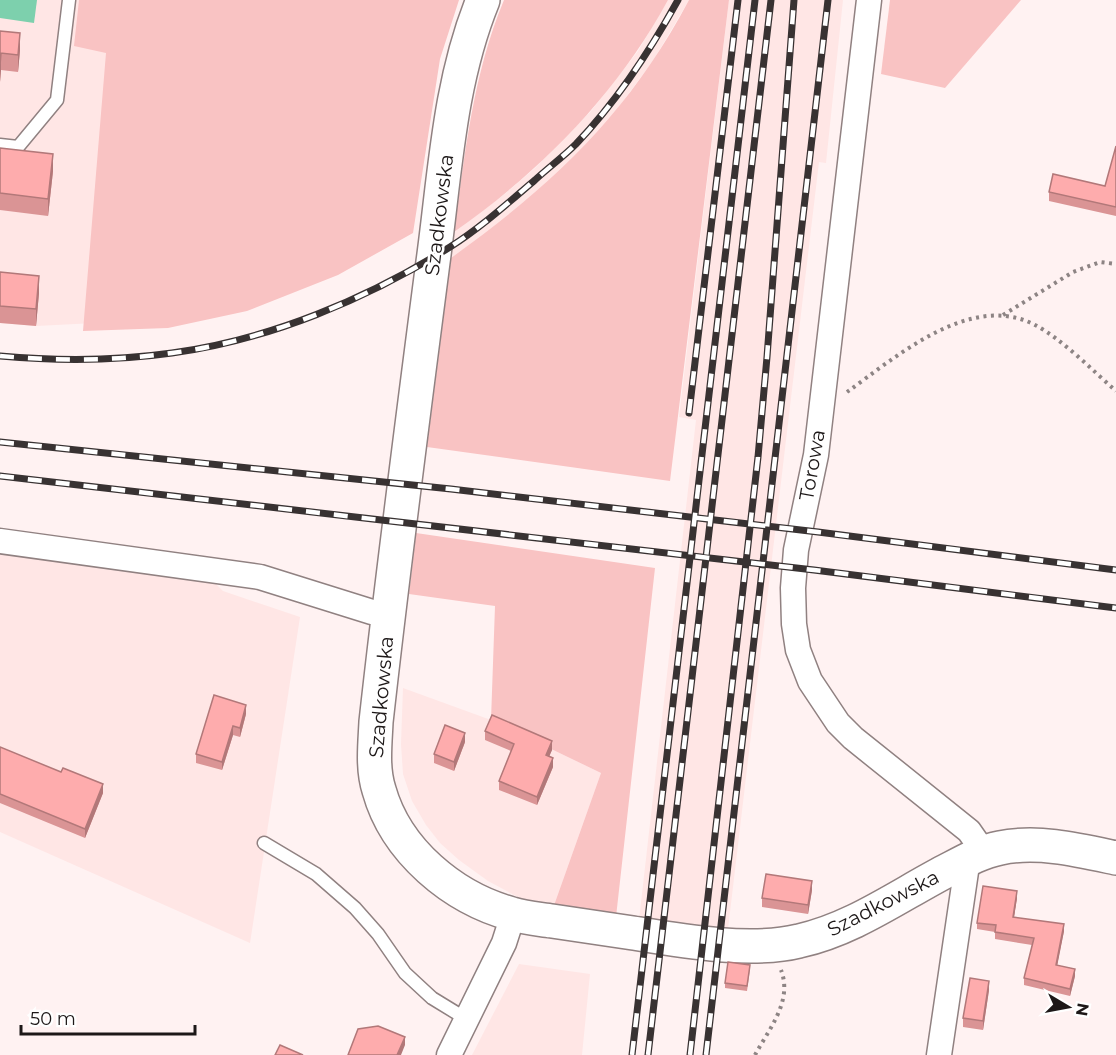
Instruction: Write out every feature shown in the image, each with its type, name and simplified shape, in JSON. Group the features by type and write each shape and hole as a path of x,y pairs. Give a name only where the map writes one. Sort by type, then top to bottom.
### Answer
{"street":[{"name":"Szadkowska","path":"483,0 462,61 448,140 388,614 374,759 378,789 390,819 416,855 445,881 479,903 513,915 719,944 773,946 799,942 849,925 976,856 998,848 1019,846 1073,848 1116,858"},
{"name":"Torowa","path":"869,0 816,455 795,550 794,597 798,650 810,681 838,723 853,738 969,831 976,856"},
{"path":"0,541 260,577 372,612 388,614"},
{"path":"939,1055 976,856"},
{"path":"448,1055 468,1020 504,943 513,915"}],"lane":[{"path":"0,145 18,147 57,100 69,0"},
{"path":"264,843 316,874 355,908 378,934 405,973 432,998 468,1020"}],"path":[{"path":"1003,315 1073,272 1100,262 1116,264"},
{"path":"822,403 843,394 909,347 950,326 974,317 1003,315 1034,324 1065,346 1116,391"},
{"path":"755,1055 783,1001 785,987 783,975 773,946"}],"shaded area":[{"path":"0,0 412,0 154,320 36,326 0,323"},
{"path":"0,0 37,0 34,23 0,18"},
{"path":"79,0 459,0 440,59 413,233 338,275 247,311 168,328 83,331 106,53 74,46"},
{"path":"504,0 668,0 648,34 601,99 546,157 517,183 454,232 477,85 493,28"},
{"path":"668,0 689,0 653,61 606,124 550,181 485,234 451,258 454,232 535,168 591,111 638,51"},
{"path":"689,0 729,0 670,481 427,447 451,258 523,202 586,144 641,78"},
{"path":"729,0 843,0 826,163 819,162 728,929 639,920 696,420 679,417"},
{"path":"890,0 1021,0 945,88 881,74"},
{"path":"416,533 655,568 616,917 552,911 601,773 491,720 495,606 409,594"},
{"path":"0,551 213,581 223,591 300,617 250,943 0,832"},
{"path":"403,688 491,720 601,773 552,911 488,881 440,843 426,825 412,801 403,774 401,744"},
{"path":"519,964 590,974 582,1055 472,1055"}],"building":[{"path":"0,31 20,33 18,55 1,53 0,65"},
{"path":"1116,146 1116,207 1049,192 1053,174 1105,186"},
{"path":"0,148 53,154 48,199 0,193"},
{"path":"0,272 39,276 36,309 0,306"},
{"path":"214,695 246,705 240,728 233,726 222,762 196,754"},
{"path":"492,715 552,741 546,755 553,758 537,797 499,781 514,744 485,731"},
{"path":"445,725 465,733 454,762 434,754"},
{"path":"0,747 61,772 63,768 103,784 85,829 0,794"},
{"path":"766,874 812,881 808,905 762,898"},
{"path":"983,886 1017,891 1013,917 1064,924 1056,965 1075,969 1070,989 1024,978 1034,938 995,932 996,925 977,923"},
{"path":"728,962 750,965 747,986 725,983"},
{"path":"970,978 989,981 983,1021 963,1018"},
{"path":"378,1026 405,1037 397,1055 348,1055 358,1029"},
{"path":"280,1045 303,1055 275,1055"}],"railway":[{"path":"0,356 43,359 108,359 151,356 208,347 245,338 316,315 385,284 472,232 576,144 632,75 678,0"},
{"path":"689,413 738,0"},
{"path":"632,1055 755,0"},
{"path":"648,1055 771,0"},
{"path":"690,1055 758,457 794,0"},
{"path":"706,1055 828,0"},
{"path":"0,442 451,489 1116,570"},
{"path":"0,476 814,570 1116,608"}]}
